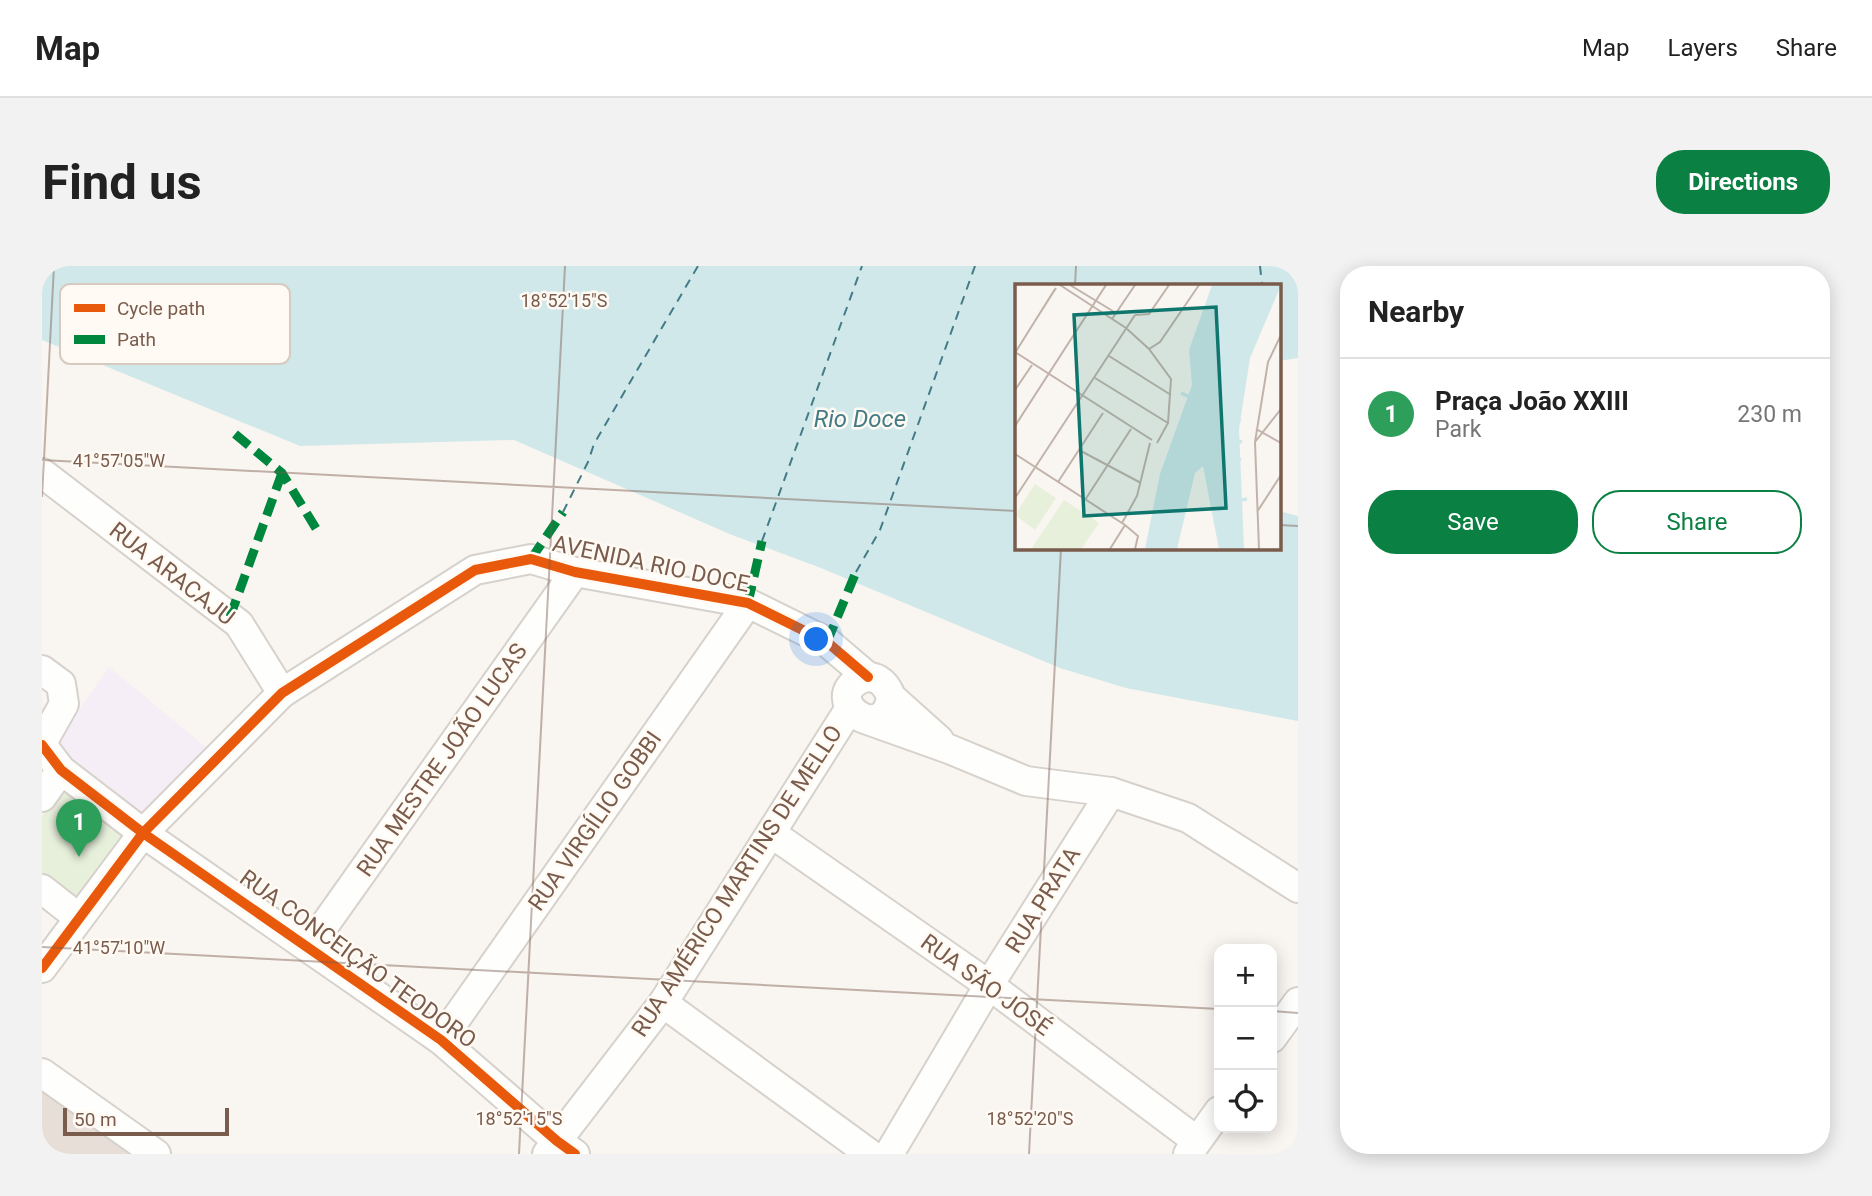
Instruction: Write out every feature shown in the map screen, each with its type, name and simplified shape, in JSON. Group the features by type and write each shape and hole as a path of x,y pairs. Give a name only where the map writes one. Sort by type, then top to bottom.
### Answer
{"street":[{"name":"RUA ARACAJU","path":"42,473 239,624 282,693"},
{"name":"AVENIDA RIO DOCE","path":"282,693 475,570 531,559 575,572 748,603 827,642 868,677 883,682 891,697 949,749"},
{"name":"RUA MESTRE JOÃO LUCAS","path":"309,947 575,572"},
{"name":"RUA VIRGÍLIO GOBBI","path":"441,1040 748,603"},
{"path":"42,670 61,684 64,704 42,744"},
{"path":"868,677 853,684 849,691 848,699 856,713 870,720 879,718 890,705 891,697"},
{"path":"42,968 143,834 282,693"},
{"name":"AVENIDA RIO DOCE","path":"856,713 1027,781 1111,792 1188,818 1298,888"},
{"name":"RUA AMÉRICO MARTINS DE MELLO","path":"560,1150 663,1003 771,834 856,713"},
{"name":"RUA CONCEIÇÃO TEODORO","path":"42,744 61,770 143,834 441,1040 560,1150"},
{"path":"42,797 61,770"},
{"name":"RUA PRATA","path":"889,1154 989,985 1111,792"},
{"name":"RUA SÃO JOSÉ","path":"771,834 989,985 1193,1147"},
{"path":"43,892 79,918"},
{"path":"1277,1031 1298,1002"},
{"path":"663,1003 870,1154"},
{"path":"42,1073 156,1154"},
{"path":"1193,1147 1214,1118"}],"shaded area":[{"path":"109,667 213,753 148,823 55,744"}],"green space":[{"path":"63,787 131,838 81,905 42,876 42,816"}],"water":[{"name":"Rio Doce","path":"42,266 1298,266 1298,358 1280,361 1280,284 1015,284 1015,550 1280,550 1280,511 1298,516 1298,721 1126,688 1060,668 821,568 732,535 514,440 300,446 100,364 290,364 290,284 60,284 60,347 42,340"}],"building":[{"path":"42,1083 139,1154 42,1154"}],"ferry route":[{"path":"563,512 594,444 698,266"},
{"path":"762,541 862,266"},
{"path":"856,572 880,530 975,266"},
{"path":"1260,266 1262,284"}],"marked path":[{"path":"235,434 282,473 317,530"},
{"path":"230,617 282,473"},
{"path":"531,559 563,512"},
{"path":"748,603 762,541"},
{"path":"827,642 856,572"}],"cycle path":[{"path":"42,968 143,833 282,693 475,570 531,559 575,572 748,603 827,642 868,677"},
{"path":"42,745 61,770 143,833 441,1040 575,1154"}],"place":[{"name":"Praça João XXIII","path":"79,857"}]}
